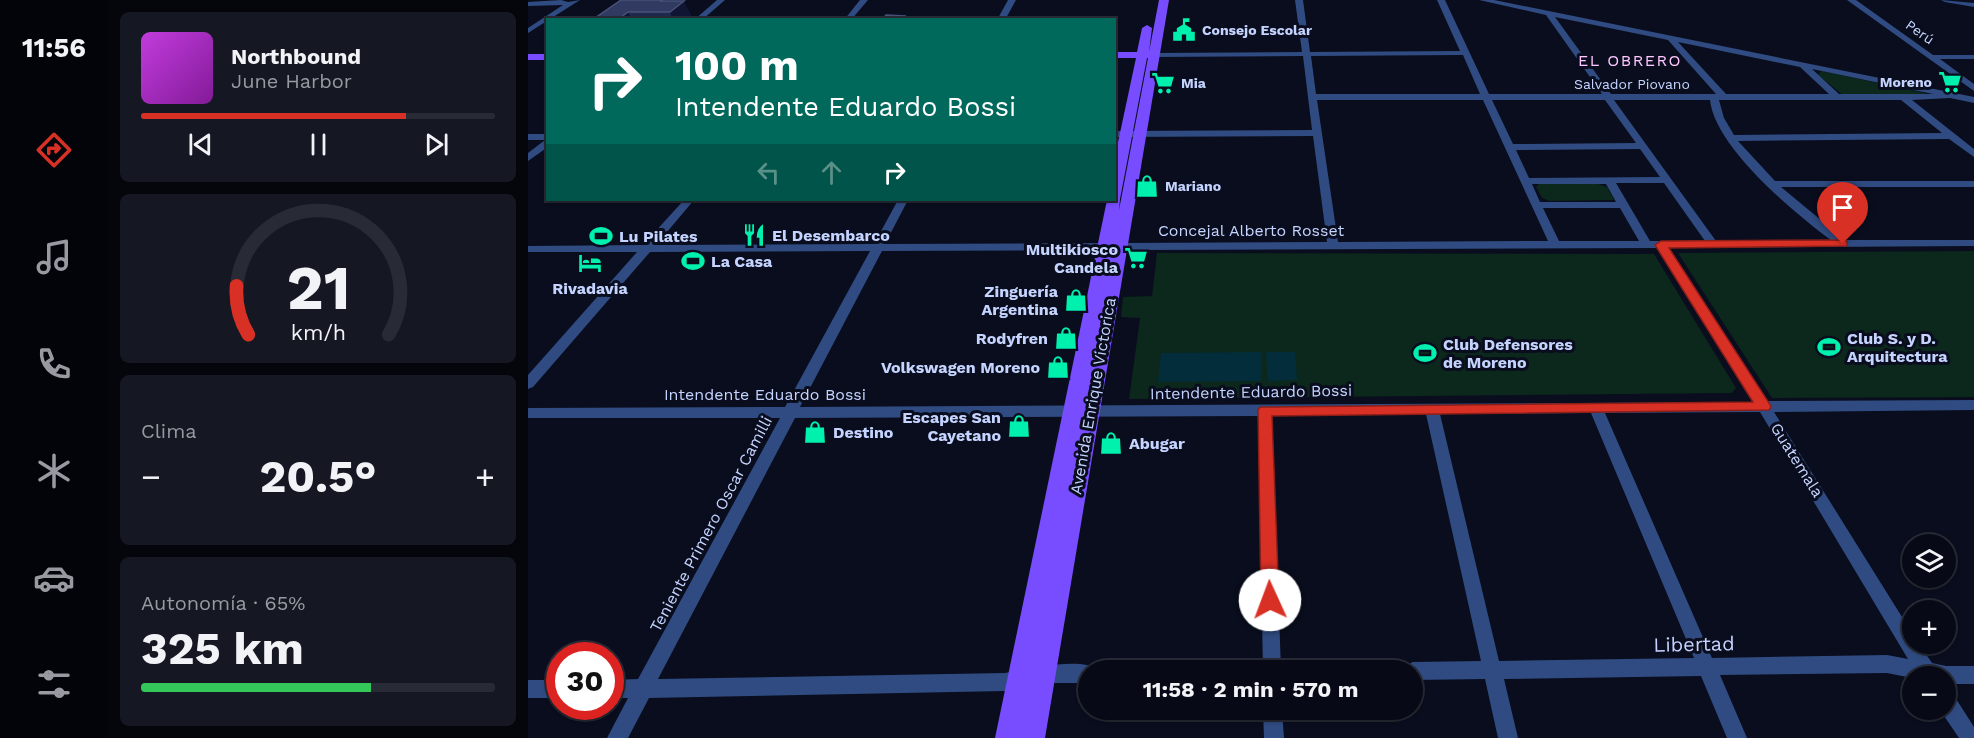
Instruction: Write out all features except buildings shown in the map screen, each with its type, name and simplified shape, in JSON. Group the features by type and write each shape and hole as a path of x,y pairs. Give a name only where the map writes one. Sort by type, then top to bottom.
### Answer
{"main road":[{"name":"Avenida Enrique Victorica","path":"1008,738 1031,677 1112,247 1128,134 1153,0"},
{"name":"Avenida Enrique Victorica","path":"1116,190 1128,134 1155,55 1164,0"},
{"path":"1116,55 1155,55"},
{"path":"528,57 546,57"},
{"name":"Avenida Enrique Victorica","path":"1112,247 1114,201"},
{"name":"Avenida Enrique Victorica","path":"1031,677 1032,738"}],"street":[{"path":"528,4 576,0"},
{"path":"699,18 721,0"},
{"path":"849,18 864,0"},
{"path":"1002,18 1012,0"},
{"path":"1299,0 1333,246"},
{"path":"1441,0 1555,245"},
{"path":"1483,0 1974,100"},
{"name":"Perú","path":"1851,0 1974,88"},
{"path":"1946,0 1974,5"},
{"path":"528,31 567,2"},
{"path":"1548,14 1611,98 1713,244"},
{"path":"1671,39 1720,98 1714,101 1717,115 1730,138 1773,184 1813,221 1843,244"},
{"path":"1155,55 1466,53"},
{"path":"1932,57 1974,57"},
{"path":"1802,66 1838,98"},
{"name":"Salvador Piovano","path":"1313,97 1838,98 1951,95"},
{"path":"1903,97 1974,154"},
{"path":"1128,134 1318,133"},
{"path":"1730,138 1953,136"},
{"path":"528,137 546,137"},
{"path":"528,158 546,144"},
{"path":"1510,147 1644,146"},
{"name":"Guatemala","path":"1609,180 1764,407 1923,666"},
{"path":"1525,181 1668,180"},
{"path":"1773,184 1974,184"},
{"path":"528,384 688,201"},
{"name":"Teniente Primero Oscar Camilli","path":"617,738 902,201"},
{"path":"1536,205 1624,205"},
{"name":"Concejal Alberto Rosset","path":"528,249 1974,243"},
{"name":"Intendente Eduardo Bossi","path":"528,413 1082,412 1974,405"},
{"path":"1596,408 1737,738"},
{"path":"1432,409 1508,738"},
{"path":"1265,410 1272,660"},
{"name":"Libertad","path":"1423,671 1887,664 1902,668"},
{"path":"624,689 1005,682 1031,677 1078,675"},
{"name":"Libertad","path":"1956,675 1974,675"},
{"path":"528,690 546,689"},
{"path":"1956,716 1970,738"},
{"path":"1273,720 1274,738"}],"green space":[{"path":"1821,71 1925,93 1927,96 1843,95 1818,75"},
{"path":"1595,183 1607,187 1614,200 1550,201 1542,198 1536,187 1539,184"},
{"name":"Club S. y D. Arquitectura","path":"1974,251 1974,397 1772,398 1678,253"},
{"name":"Club Defensores de Moreno","path":"1157,253 1654,254 1736,388 1732,393 1129,399 1140,318 1121,317 1123,297 1152,296"}],"water":[{"path":"1261,352 1261,381 1158,382 1161,353"},
{"path":"1266,352 1295,352 1297,380 1268,381"}],"place":[{"name":"Consejo Escolar","path":"1184,30"},
{"name":"Moreno","path":"1950,82"},
{"name":"Mia","path":"1163,83"},
{"name":"Mariano","path":"1147,186"},
{"name":"El Desembarco","path":"754,235"},
{"name":"Lu Pilates","path":"601,236"},
{"name":"Multikiosco Candela","path":"1136,258"},
{"name":"La Casa","path":"693,261"},
{"name":"Rivadavia","path":"590,263"},
{"name":"Zinguería Argentina","path":"1076,300"},
{"name":"Rodyfren","path":"1066,338"},
{"name":"Club S. y D. Arquitectura","path":"1829,347"},
{"name":"Club Defensores de Moreno","path":"1425,353"},
{"name":"Volkswagen Moreno","path":"1058,367"},
{"name":"Escapes San Cayetano","path":"1019,426"},
{"name":"Destino","path":"815,432"},
{"name":"Abugar","path":"1111,443"}],"district":[{"name":"EL OBRERO","path":"1630,60"}],"route":[{"path":"1270,600 1265,410 1764,407 1661,245 1843,244"}]}
